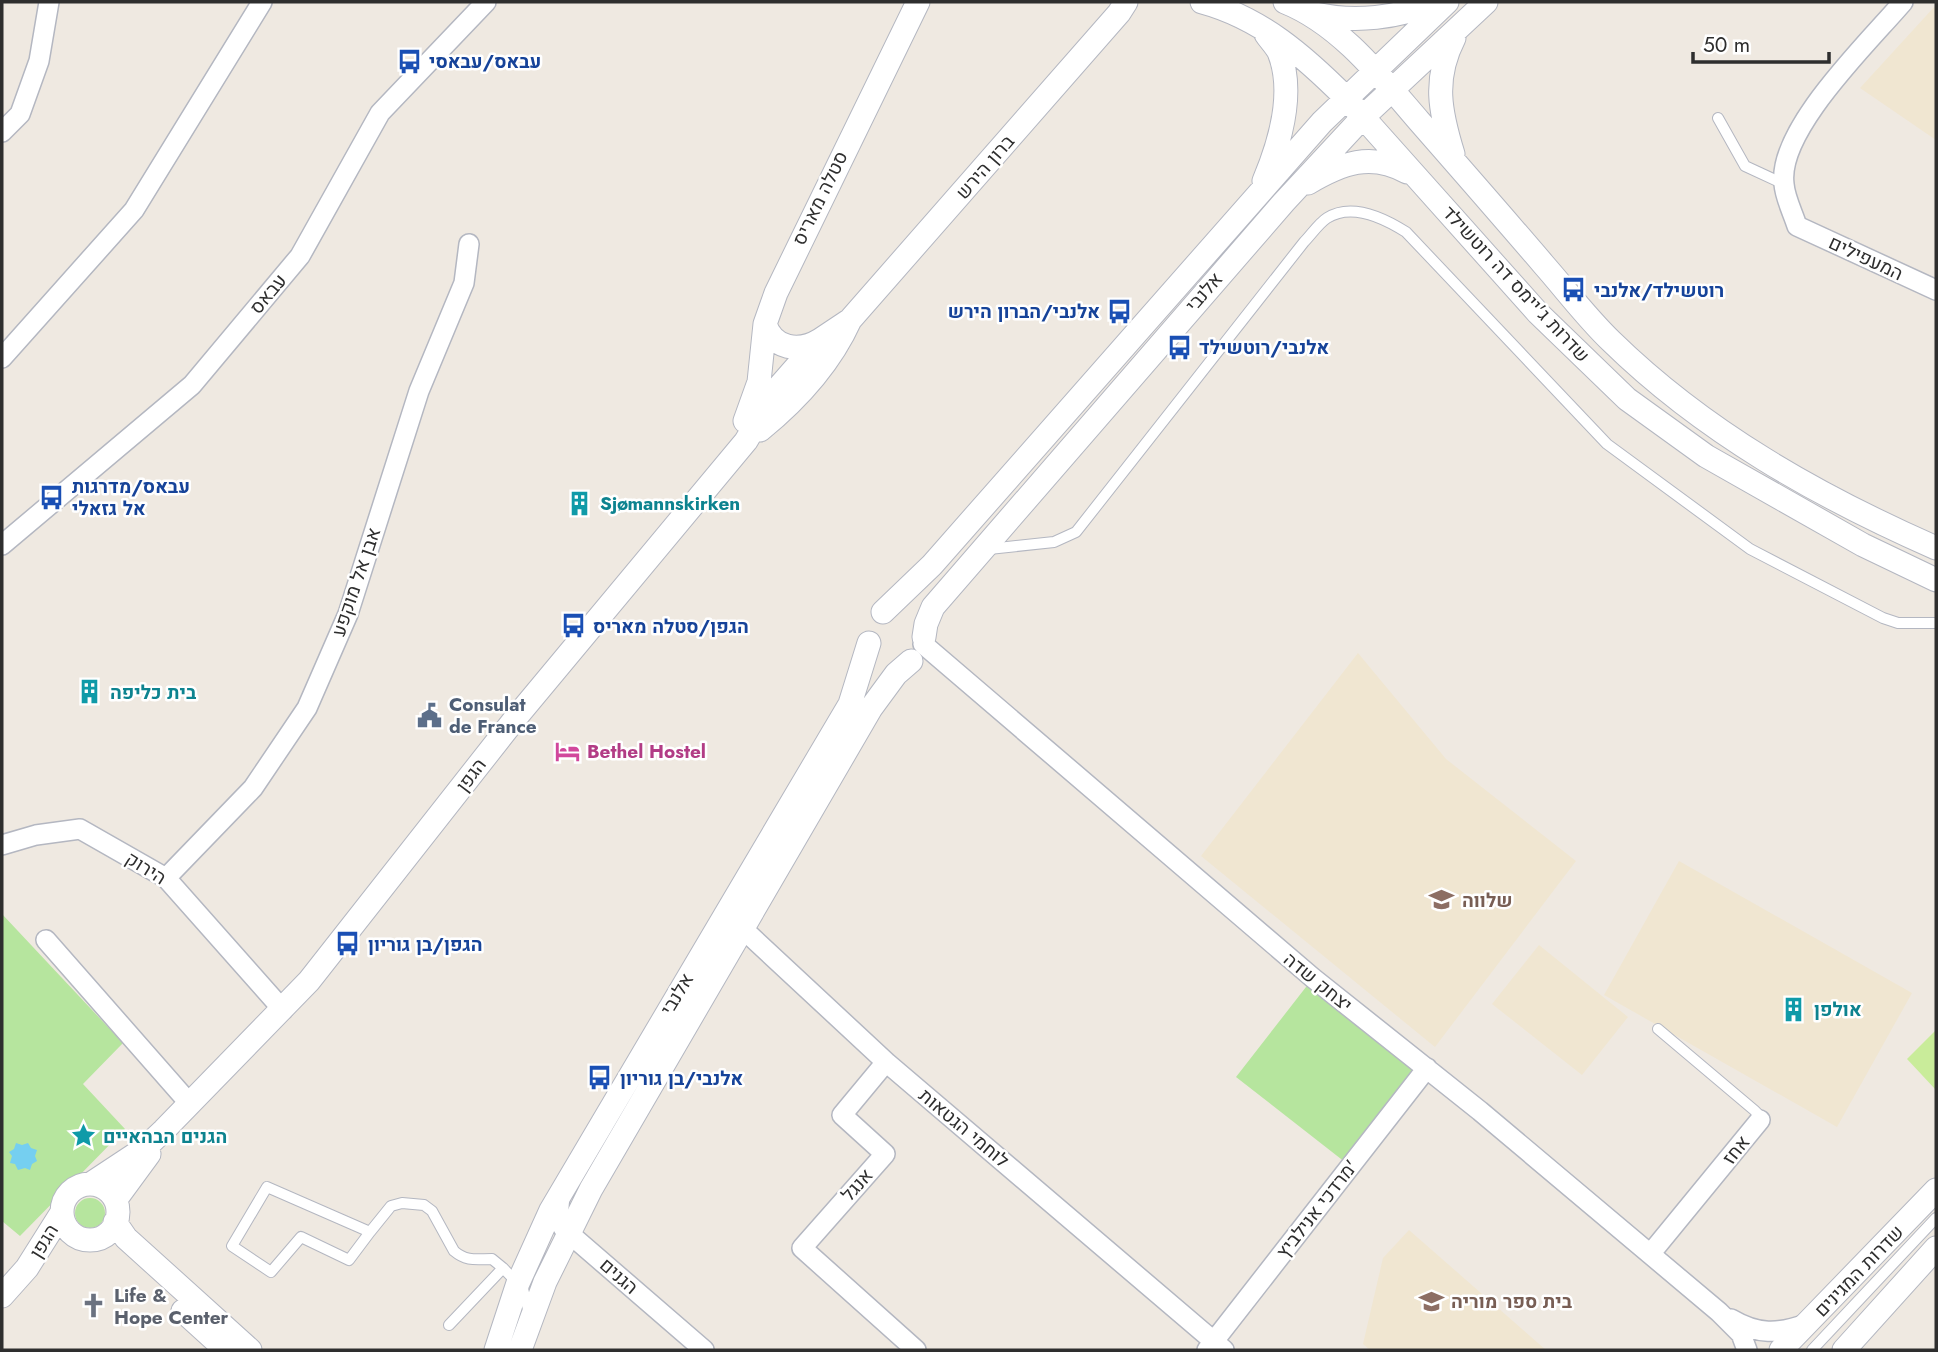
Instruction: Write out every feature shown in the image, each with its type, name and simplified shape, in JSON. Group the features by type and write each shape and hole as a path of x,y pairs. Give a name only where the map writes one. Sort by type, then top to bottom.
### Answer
{"street":[{"path":"2,131 20,114 39,61 49,2"},
{"path":"2,358 134,210 262,2"},
{"name":"עבאס","path":"2,545 192,384 300,256 380,113 486,2"},
{"name":"סטלה מאריס","path":"726,466 760,382 764,332 790,259 918,2"},
{"name":"ברון הירש","path":"794,384 832,354 850,320 1122,8 1142,2"},
{"path":"1202,2 1228,9 1260,26 1296,51 1346,98 1362,118"},
{"path":"1285,2 1310,13 1329,27 1393,90"},
{"path":"1310,13 1345,19 1373,18 1402,13 1435,2"},
{"name":"אלנבי","path":"496,1350 511,1275 850,704 869,643 871,625 932,565 1346,98 1447,2"},
{"name":"אלנבי","path":"520,1350 528,1324 568,1233 598,1177 872,708 895,674 920,647 933,607 1284,202 1362,118 1486,2"},
{"path":"1784,184 1785,160 1810,110 1903,2"},
{"path":"1256,199 1275,152 1285,100 1278,50 1260,26"},
{"path":"1456,163 1442,118 1440,78 1442,64 1460,26"},
{"name":"שדרות ג'יימס דה רוטשילד","path":"1393,90 1609,340 1670,395 1752,454 1875,521 1936,548"},
{"name":"שדרות ג'יימס דה רוטשילד","path":"1362,118 1538,313 1627,399 1706,456 1863,545 1936,580"},
{"path":"1284,202 1328,172 1370,160 1389,163 1418,178"},
{"name":"המעפילים","path":"1784,184 1797,226 1936,289"},
{"name":"אבן אל מוקפע","path":"166,878 253,788 307,708 348,614 419,391 464,283 469,244"},
{"name":"ברון הירש","path":"794,384 820,340 850,320"},
{"path":"764,332 774,340 791,347 809,346 820,340"},
{"path":"764,332 771,356 794,384"},
{"name":"הגפן","path":"92,1184 145,1147 283,1010 332,954 518,715 794,384"},
{"path":"869,643 878,659 886,664 901,666 920,647 921,624 909,612 892,609 883,612"},
{"name":"יצחק שדה","path":"920,647 1312,978 1427,1068 1651,1253 1741,1334 1747,1350"},
{"name":"הירוק","path":"2,845 36,835 80,829 166,878 283,1010"},
{"path":"742,886 738,905 740,925 743,929"},
{"name":"לוחמי הגטאות","path":"743,929 886,1062 1215,1347"},
{"path":"47,940 190,1104"},
{"name":"אנגל","path":"886,1062 842,1115 885,1154 802,1248 916,1350"},
{"name":"מרדכי אנילביץ'","path":"1215,1347 1427,1068"},
{"name":"הגפן","path":"116,1199 190,1104"},
{"name":"אחז","path":"1651,1253 1760,1120"},
{"path":"83,1237 108,1233 116,1222 116,1199 109,1191 92,1184 82,1184 66,1195 61,1213 63,1223 83,1237 116,1251 132,1263 226,1350"},
{"path":"561,1191 558,1219 568,1233"},
{"name":"שדרות המגינים","path":"1781,1350 1936,1191"},
{"name":"הגפן","path":"2,1296 27,1268 61,1213"},
{"path":"116,1222 126,1238 250,1350"},
{"name":"הגנים","path":"568,1233 704,1350"},
{"name":"הגפן","path":"27,1268 83,1237"},
{"name":"שדרות המגינים","path":"1850,1346 1936,1248"},
{"name":"יצחק שדה","path":"1719,1312 1749,1329 1761,1332 1779,1332 1806,1324"}],"lane":[{"path":"1718,118 1745,166 1784,184"},
{"path":"979,552 999,547 1054,542 1076,532 1304,242 1325,219 1339,212 1349,212 1386,219 1406,232 1607,444 1750,549 1883,618 1898,623 1936,623"},
{"name":"אחז","path":"1658,1029 1754,1110 1760,1120"},
{"path":"370,1232 267,1187 232,1246 271,1272 302,1237 349,1260 391,1206 402,1203 424,1205 432,1211 454,1251 460,1256 477,1261 492,1259 511,1275 528,1302 528,1324"},
{"path":"1812,1350 1936,1218"},
{"path":"449,1325 511,1275"}],"shaded area":[{"path":"1936,5 1936,140 1860,88"},
{"path":"1358,653 1446,759 1576,861 1435,1047 1201,856"},
{"path":"1679,861 1912,993 1837,1127 1604,995"},
{"path":"1539,945 1628,1017 1582,1075 1492,1004"},
{"name":"בית ספר מוריה","path":"1409,1230 1546,1350 1370,1350 1363,1344 1383,1258"}],"green space":[{"path":"2,914 123,1043 83,1084 125,1129 20,1236 2,1221"},
{"path":"1313,978 1427,1068 1350,1166 1236,1077"},
{"path":"1936,1030 1936,1090 1907,1059"},
{"path":"90,1198 101,1202 105,1213 101,1224 90,1228 79,1224 75,1213 79,1202"}],"water":[{"path":"16,1143 28,1143 31,1148 37,1150 37,1161 32,1164 30,1170 18,1170 15,1164 10,1163 12,1156 9,1152 14,1149"}],"place":[{"name":"עבאס/עבאסי","path":"409,61"},
{"name":"רוטשילד/אלנבי","path":"1574,290"},
{"name":"אלנבי/הברון הירש","path":"1120,311"},
{"name":"אלנבי/רוטשילד","path":"1179,347"},
{"name":"עבאס/מדרגות אל גזאלי","path":"52,497"},
{"name":"Sjømannskirken","path":"580,503"},
{"name":"הגפן/סטלה מאריס","path":"573,626"},
{"name":"בית כליפה","path":"90,692"},
{"name":"Consulat de France","path":"429,715"},
{"name":"Bethel Hostel","path":"567,751"},
{"name":"שלווה","path":"1442,900"},
{"name":"הגפן/בן גוריון","path":"348,944"},
{"name":"אולפן","path":"1794,1009"},
{"name":"אלנבי/בן גוריון","path":"600,1078"},
{"name":"הגנים הבהאיים","path":"83,1136"},
{"name":"בית ספר מוריה","path":"1431,1301"},
{"name":"Life & Hope Center","path":"94,1306"}]}
